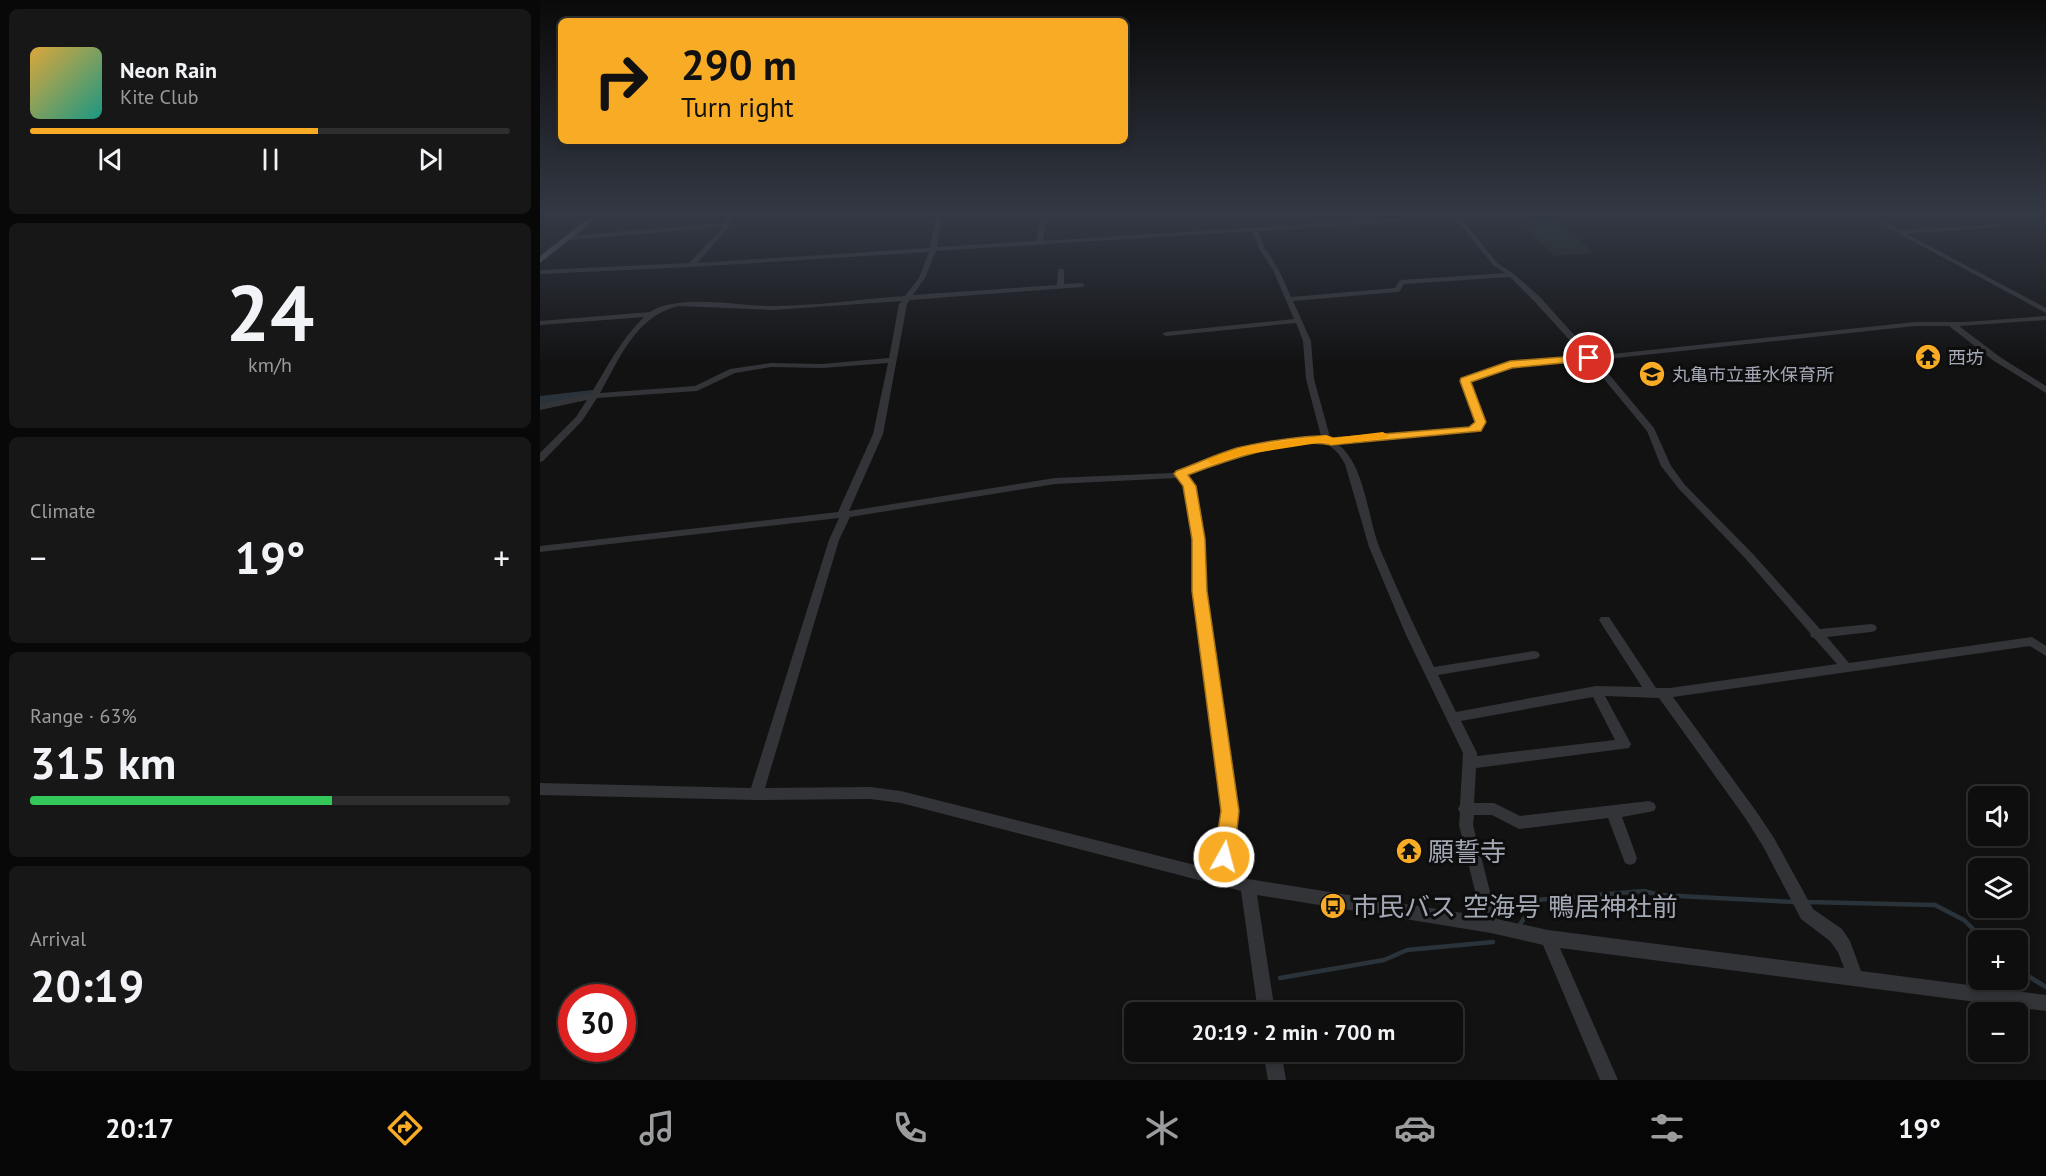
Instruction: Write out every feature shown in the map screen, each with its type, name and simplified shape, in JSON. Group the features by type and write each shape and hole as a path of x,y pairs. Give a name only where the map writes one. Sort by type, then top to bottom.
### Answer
{"street":[{"path":"540,272 717,263"},
{"path":"756,795 834,540 878,434 903,304 919,284 927,263"},
{"path":"1271,263 1307,341 1310,379 1328,440 1350,464 1374,547 1430,672 1470,753 1465,809 1472,855 1491,925"},
{"path":"1495,263 1512,275 1589,358 1651,430 1666,466 1682,488 1749,556 1847,668"},
{"path":"1957,263 2046,311"},
{"path":"1060,286 1061,270"},
{"path":"1288,299 1398,290 1401,282 1418,280 1512,275"},
{"path":"540,323 648,314 673,304 773,308 1082,285"},
{"path":"540,459 578,420 595,396 610,365 648,314"},
{"path":"540,549 844,515 1055,481 1180,474 1239,451 1328,440 1477,429 1481,422 1480,414 1465,381 1510,364 1915,324 2046,318"},
{"path":"1166,334 1298,321"},
{"path":"1951,324 1997,359 2046,390"},
{"path":"540,407 595,396 697,388 734,371 771,365 822,366 892,360"},
{"path":"1180,474 1189,486 1198,539 1200,591 1230,811 1221,880"},
{"path":"1605,620 1763,833 1807,914 1836,934 1844,947 1856,978"},
{"path":"1815,634 1871,628"},
{"path":"1452,718 1596,691 1657,692 1847,668 2032,641 2046,652"},
{"path":"1430,672 1534,655"},
{"path":"1469,763 1624,744 1596,691"},
{"path":"540,789 756,795 870,793 901,796 1248,886 1491,925 1548,938 2046,1003"},
{"path":"1465,809 1494,809 1520,823 1649,807"},
{"path":"1613,812 1630,858"},
{"path":"1248,886 1265,1002"},
{"path":"1548,938 1609,1080"},
{"path":"1273,1062 1276,1080"}],"waterway":[{"path":"540,401 592,395"},
{"path":"1519,926 1536,900 1644,891 1659,895 1794,902"},
{"path":"1806,902 1935,905 1964,920 1974,930"},
{"path":"1280,978 1384,960 1407,950 1493,942"},
{"path":"2028,976 2046,987"}],"slow traffic":[{"path":"1212,460 1239,451 1326,438 1331,442 1383,436"}],"place":[{"name":"西坊","path":"1928,357"},
{"name":"丸亀市立垂水保育所","path":"1652,374"},
{"name":"願誓寺","path":"1409,851"},
{"name":"市民バス 空海号 鴨居神社前","path":"1333,906"}],"route":[{"path":"1224,857 1230,811 1200,591 1198,539 1189,486 1180,474 1239,451 1326,438 1331,442 1380,436 1470,431 1477,429 1481,422 1480,414 1465,381 1510,364 1589,358"}]}
